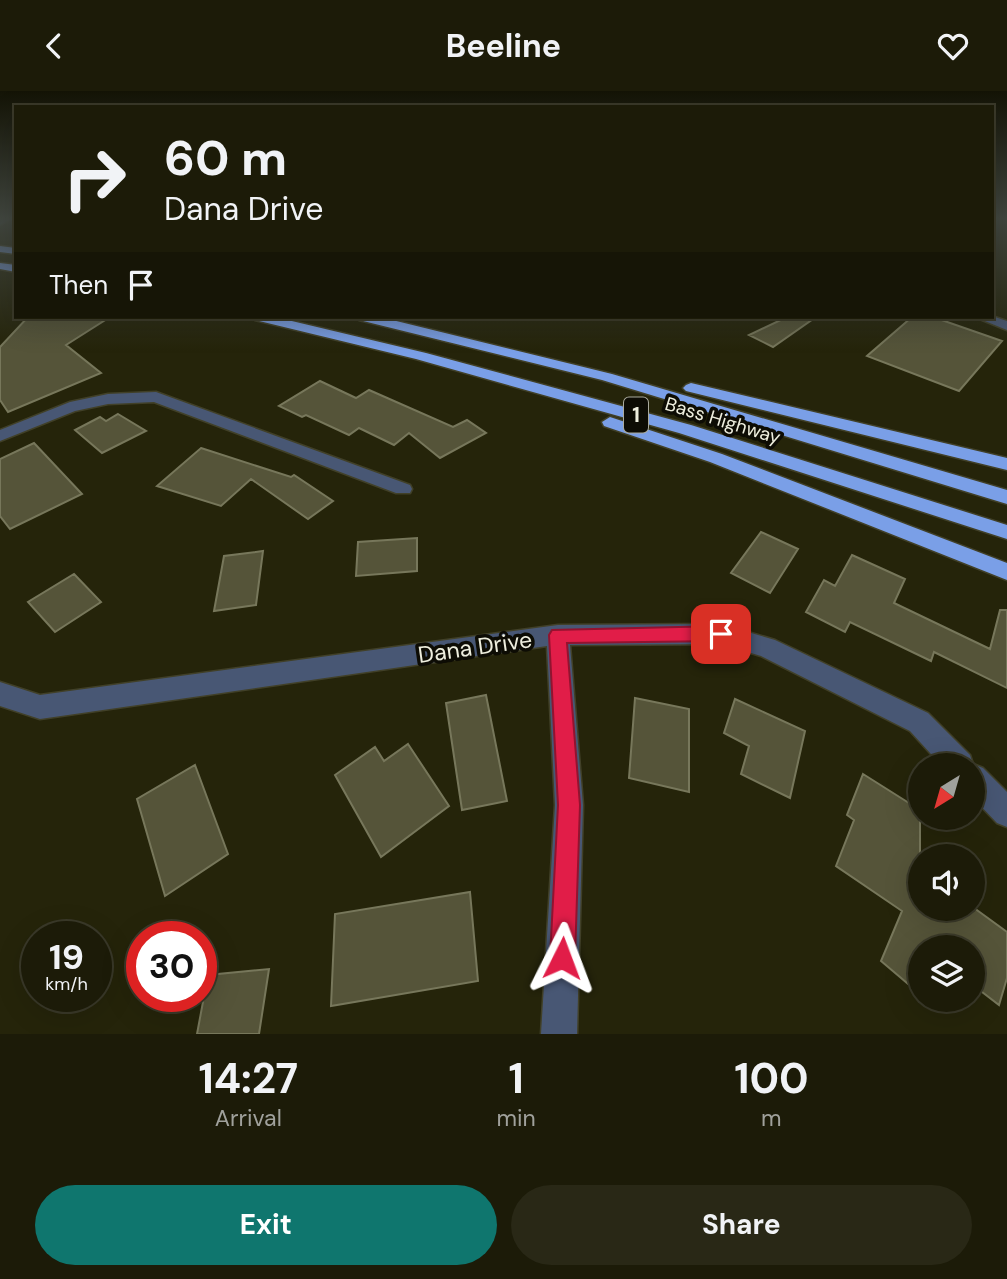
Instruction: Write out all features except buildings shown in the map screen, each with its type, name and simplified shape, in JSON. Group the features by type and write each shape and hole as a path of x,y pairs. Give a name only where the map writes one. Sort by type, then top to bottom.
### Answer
{"highway":[{"name":"Bass Highway","path":"268,319 421,356 685,429 1007,532"},
{"name":"Bass Highway","path":"373,319 463,338 799,432 1007,496"},
{"path":"463,338 746,401 1007,464"},
{"path":"421,356 716,458 1007,572"}],"street":[{"path":"988,319 1007,326"},
{"path":"0,436 70,407 108,399 156,397 403,488"},
{"name":"Dana Drive","path":"0,694 40,707 558,635 721,634 767,647 919,722 949,753"},
{"path":"558,635 569,805 559,1034"},
{"path":"985,790 1007,813"}],"route":[{"path":"562,958 569,805 558,635 721,634"}]}
